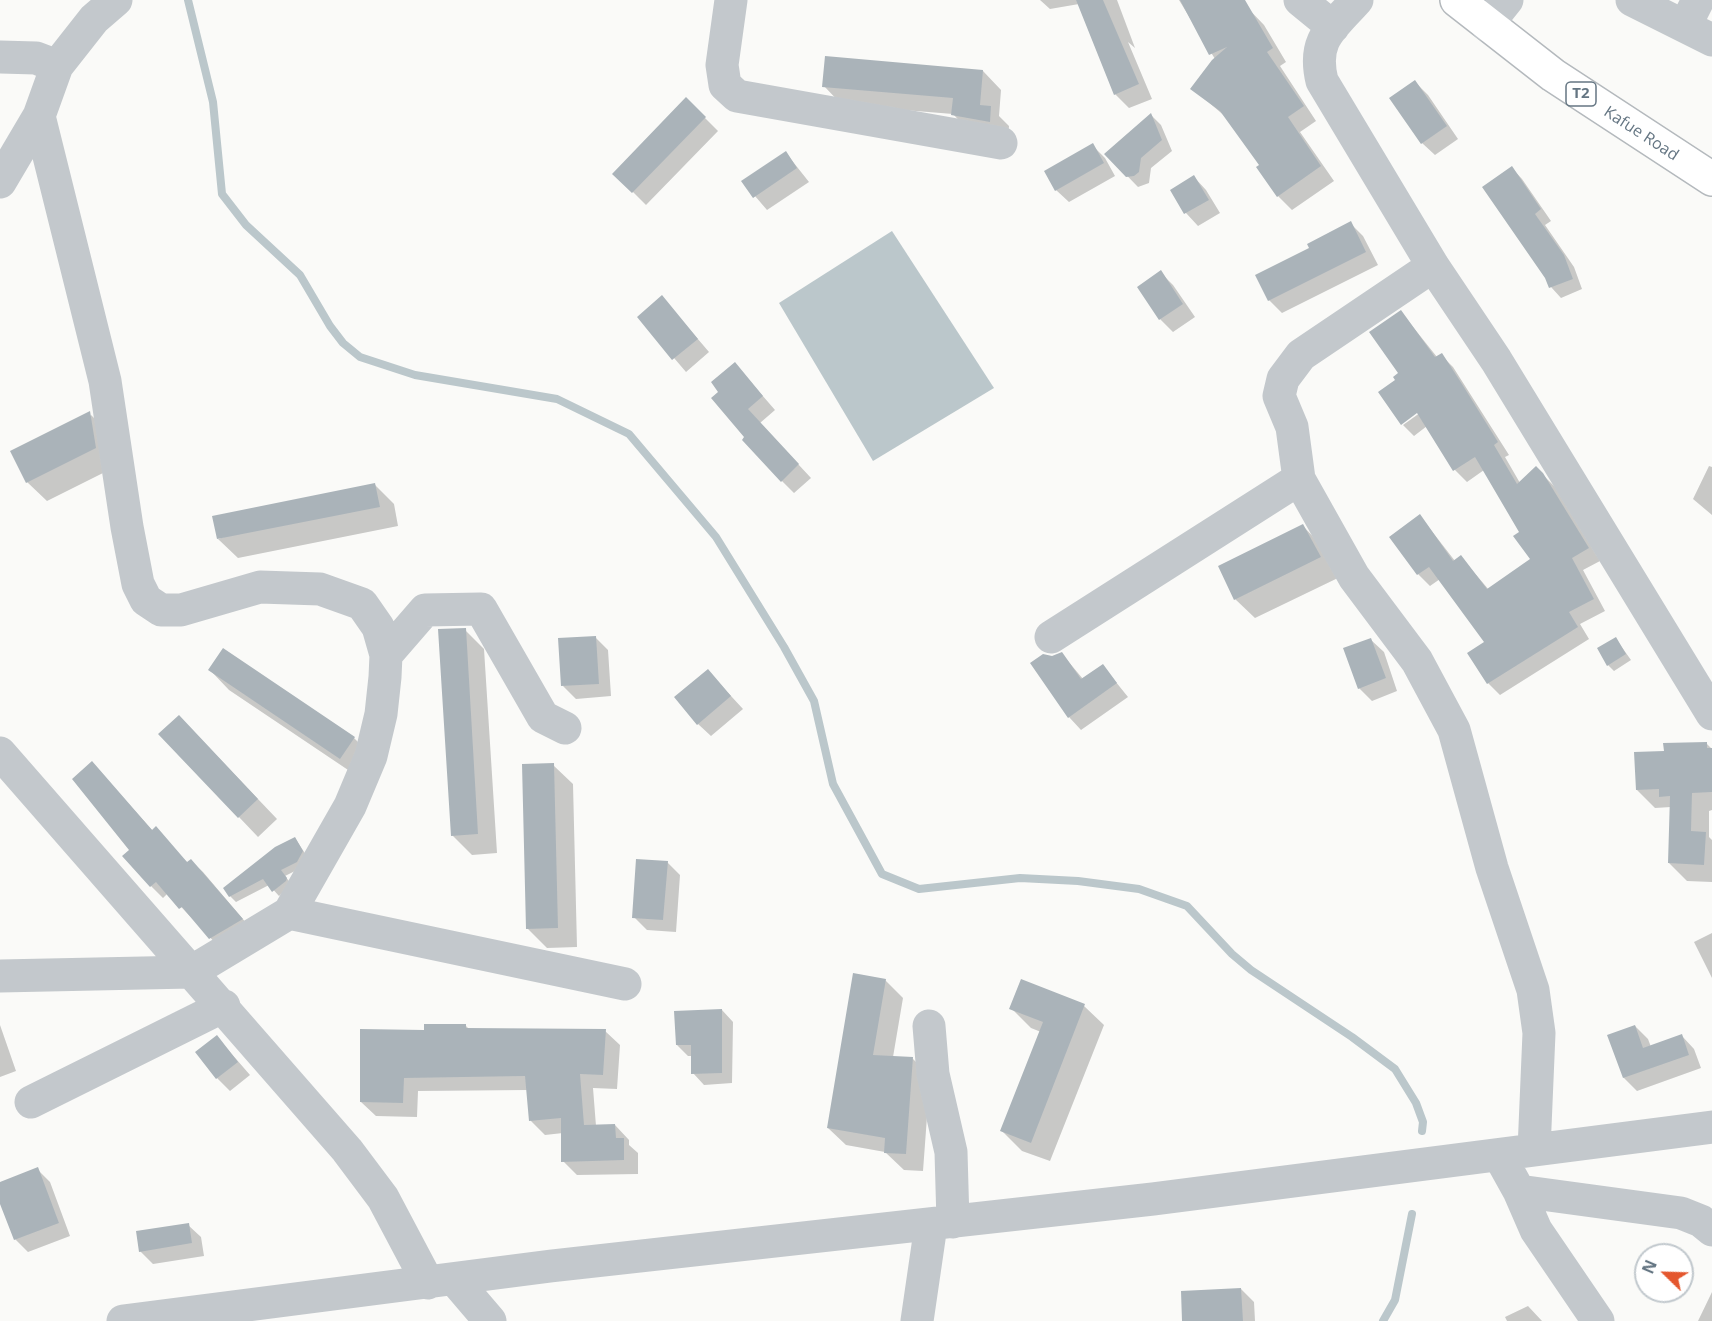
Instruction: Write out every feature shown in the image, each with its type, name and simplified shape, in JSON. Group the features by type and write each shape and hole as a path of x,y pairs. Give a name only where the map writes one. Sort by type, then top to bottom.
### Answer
{"highway":[{"name":"Kafue Road","path":"1457,0 1553,75 1712,179"}],"street":[{"path":"0,182 39,116 57,66 94,19 116,0"},
{"path":"731,0 722,65 725,85 736,96 1001,143"},
{"path":"1300,0 1333,27"},
{"path":"1357,0 1323,38 1317,62 1322,81 1433,266 1496,360 1712,714"},
{"path":"1487,25 1507,0"},
{"path":"1632,0 1698,22"},
{"path":"0,57 36,58 57,66"},
{"path":"0,976 191,972 289,913 350,806 371,756 381,714 386,655 378,627 362,604 320,589 260,586 181,610 161,610 146,600 138,584 129,538 105,381 39,116"},
{"path":"1433,266 1301,355 1283,379 1279,396 1292,427 1299,480 1354,577 1417,662 1454,730 1492,868 1533,990 1539,1034 1534,1150"},
{"path":"1051,637 1299,480"},
{"path":"386,655 424,610 481,609 543,717 565,728"},
{"path":"0,753 191,972 224,1006 362,1169 442,1281 490,1321"},
{"path":"289,913 625,984"},
{"path":"31,1102 224,1006"},
{"path":"916,1321 942,1224 951,1152 933,1074 929,1026"},
{"path":"123,1321 551,1266 942,1224 1712,1127"},
{"path":"1499,1155 1519,1191 1536,1230 1598,1321"},
{"path":"1519,1191 1681,1213 1701,1221 1712,1230"}],"shaded area":[{"path":"892,231 994,388 873,461 779,303"}],"building":[{"path":"1076,0 1103,0 1139,84 1114,95"},
{"path":"1180,0 1245,0 1273,48 1267,52 1304,106 1288,117 1321,166 1277,197 1256,167 1259,165 1220,111 1190,89 1212,60 1227,47 1209,55"},
{"path":"825,56 983,70 980,105 991,106 990,122 951,115 953,98 822,87"},
{"path":"1415,80 1447,126 1421,144 1389,98"},
{"path":"686,97 706,117 632,193 612,174"},
{"path":"1151,113 1162,140 1141,158 1139,172 1134,176 1126,177 1104,154"},
{"path":"1093,143 1104,163 1055,191 1044,171"},
{"path":"786,151 797,168 753,198 741,181"},
{"path":"1512,166 1541,209 1535,214 1564,255 1573,279 1549,288 1545,278 1482,187"},
{"path":"1194,175 1209,200 1184,214 1170,190"},
{"path":"1351,221 1366,252 1268,301 1255,275 1309,248 1307,244"},
{"path":"1161,270 1183,304 1159,320 1137,287"},
{"path":"662,295 698,339 672,360 637,317"},
{"path":"1401,310 1435,357 1442,353 1498,442 1494,445 1517,484 1536,466 1543,473 1589,548 1572,558 1594,599 1569,612 1578,627 1487,684 1467,653 1484,642 1429,567 1417,575 1389,537 1420,514 1453,561 1461,555 1487,589 1530,559 1513,536 1519,532 1475,457 1453,471 1417,413 1401,425 1378,392 1395,380 1393,377 1398,373 1369,332"},
{"path":"735,362 763,396 748,409 799,464 781,482 742,440 744,437 711,398 718,392 711,382"},
{"path":"90,411 96,448 26,483 10,451"},
{"path":"375,483 380,507 217,539 212,516"},
{"path":"1303,524 1321,557 1234,600 1218,566"},
{"path":"466,628 478,834 451,836 438,629"},
{"path":"596,636 599,684 561,686 558,638"},
{"path":"1616,637 1626,654 1607,666 1597,648"},
{"path":"1371,638 1386,678 1358,689 1343,648"},
{"path":"223,648 355,737 340,759 208,670"},
{"path":"1062,652 1081,679 1103,664 1117,683 1068,718 1030,663 1043,654 1052,656"},
{"path":"708,669 731,696 697,725 674,697"},
{"path":"179,715 258,799 238,818 158,734"},
{"path":"1707,742 1707,748 1712,748 1712,792 1692,793 1691,831 1706,832 1704,865 1668,863 1670,796 1659,797 1659,789 1636,790 1634,752 1664,751 1663,743"},
{"path":"92,761 152,830 156,826 187,862 191,859 243,919 209,939 182,907 179,909 156,882 150,887 122,856 129,850 72,779"},
{"path":"554,763 558,928 526,929 522,764"},
{"path":"295,837 303,851 297,862 281,870 287,878 286,881 272,892 263,879 229,897 223,888 275,847"},
{"path":"636,859 668,861 663,920 632,918"},
{"path":"853,973 886,979 873,1055 913,1057 906,1154 884,1153 885,1138 827,1128"},
{"path":"1021,979 1085,1004 1031,1143 1000,1131 1043,1022 1009,1009"},
{"path":"722,1009 722,1073 691,1074 691,1045 676,1045 674,1011"},
{"path":"424,1024 466,1024 466,1028 606,1029 603,1075 580,1074 584,1125 615,1124 616,1138 624,1138 624,1160 561,1162 561,1118 529,1121 525,1076 404,1078 403,1103 360,1102 360,1029 424,1030"},
{"path":"1635,1025 1643,1048 1682,1034 1689,1055 1623,1078 1607,1035"},
{"path":"217,1035 238,1062 216,1079 195,1052"},
{"path":"38,1167 59,1223 14,1240 0,1204 0,1182"},
{"path":"189,1223 192,1243 139,1252 136,1231"},
{"path":"1241,1288 1243,1321 1182,1321 1181,1291"}],"waterway":[{"path":"188,0 213,102 222,194 246,225 300,275 330,326 343,343 360,357 415,375 557,399 629,434 716,537 784,647 814,701 833,784 882,874 919,889 1020,878 1078,881 1139,889 1187,906 1232,954 1251,970 1352,1037 1395,1069 1416,1103 1423,1122 1422,1131"},
{"path":"1383,1321 1395,1300 1412,1214"}]}
